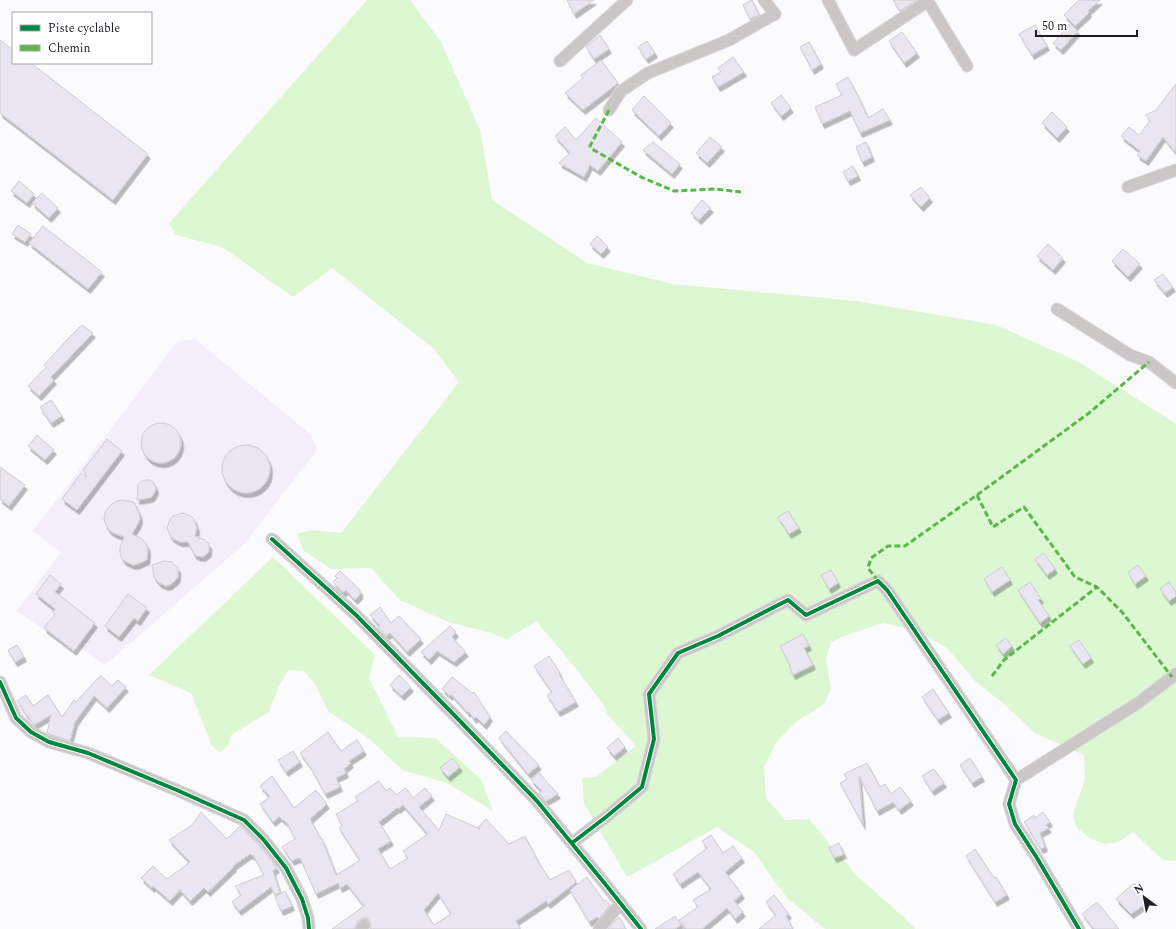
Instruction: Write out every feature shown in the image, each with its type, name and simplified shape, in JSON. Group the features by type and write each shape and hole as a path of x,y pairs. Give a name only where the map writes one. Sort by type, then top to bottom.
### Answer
{"street":[{"path":"560,61 627,0"},
{"path":"609,110 621,91 648,73 729,40 775,14 764,0"},
{"path":"828,0 854,50 927,0 966,66"},
{"path":"1128,188 1176,170"},
{"path":"1057,309 1130,356 1149,362 1176,382"},
{"path":"272,539 356,615 537,801 621,902 641,929"},
{"path":"572,843 642,787 654,739 650,694 678,653 718,636 788,600 806,615 878,581 887,590 908,620 1016,780"},
{"path":"1079,929 1015,824 1009,804 1016,780 1138,703 1176,674"},
{"path":"0,682 16,718 31,732 49,742 88,753 244,820 263,839 286,868 302,899 308,918 309,929"},
{"path":"599,929 621,902"}],"shaded area":[{"path":"195,339 311,435 317,450 244,544 105,665 78,646 74,651 17,611 61,552 33,531 177,342"}],"green space":[{"path":"367,0 410,0 441,42 480,130 492,200 587,263 673,284 857,301 996,325 1079,362 1176,424 1176,861 1163,860 1133,832 1119,842 1105,844 1091,839 1076,827 1073,814 1085,779 1084,755 1035,733 1004,704 975,681 946,647 914,630 883,623 831,642 826,659 831,689 824,704 797,721 777,741 764,767 766,798 785,820 809,819 856,875 915,929 825,929 787,898 754,852 717,827 627,877 584,803 582,778 596,777 636,746 607,714 605,707 574,666 536,621 507,639 488,632 448,622 400,600 371,568 331,569 303,550 297,534 312,530 341,533 459,382 434,349 332,268 293,297 222,247 176,235 169,223"},
{"path":"273,557 375,655 369,678 398,737 435,738 481,779 493,811 447,783 402,770 371,740 328,711 316,686 304,671 288,670 279,686 269,712 231,735 228,746 220,752 212,746 191,693 149,675"}],"building":[{"path":"567,0 594,0 574,14"},
{"path":"752,0 759,15 750,19 743,5"},
{"path":"893,0 917,0 900,11"},
{"path":"1079,0 1100,0 1075,26 1064,15"},
{"path":"1070,24 1078,31 1061,50 1053,43"},
{"path":"1035,25 1047,46 1032,55 1019,34"},
{"path":"902,32 917,53 904,63 889,41"},
{"path":"600,35 609,49 594,59 586,47"},
{"path":"0,40 12,49 12,64 32,64 148,154 113,200 0,113"},
{"path":"647,41 655,53 646,59 638,47"},
{"path":"809,42 821,64 812,70 800,47"},
{"path":"733,57 744,72 718,87 712,77 721,72 718,68"},
{"path":"601,60 618,83 583,110 565,93 583,78 581,75"},
{"path":"848,77 868,118 883,109 890,120 860,133 850,111 822,124 815,107 842,95 836,84"},
{"path":"1176,84 1176,153 1163,137 1146,161 1137,155 1140,151 1121,136 1129,127 1139,135 1150,121 1146,115 1156,110"},
{"path":"781,95 791,108 781,116 771,103"},
{"path":"644,96 671,123 659,136 632,110"},
{"path":"1052,112 1067,127 1057,138 1042,123"},
{"path":"596,118 622,142 598,171 590,165 584,177 559,163 570,153 555,136 565,127 576,140"},
{"path":"710,137 722,147 707,163 696,153"},
{"path":"653,142 680,164 672,174 643,150"},
{"path":"866,142 872,157 862,162 856,147"},
{"path":"853,166 858,176 848,181 843,172"},
{"path":"19,181 34,194 27,203 11,191"},
{"path":"921,187 930,198 921,207 910,195"},
{"path":"42,193 58,208 49,218 32,203"},
{"path":"702,200 711,208 699,220 691,213"},
{"path":"18,225 31,234 25,242 12,234"},
{"path":"43,226 102,272 88,289 29,243"},
{"path":"597,236 608,247 601,254 590,244"},
{"path":"1048,244 1063,258 1053,270 1037,256"},
{"path":"1123,249 1140,264 1128,277 1112,261"},
{"path":"1163,274 1173,287 1165,293 1154,280"},
{"path":"82,325 93,333 51,377 54,380 39,396 28,386 46,367 44,365"},
{"path":"51,400 62,416 51,423 40,407"},
{"path":"157,423 165,423 172,426 178,432 181,443 178,454 172,460 165,463 157,463 150,460 144,454 141,447 141,439 144,432 150,426"},
{"path":"37,435 54,450 45,460 28,446"},
{"path":"107,439 122,451 77,510 62,499 81,473 86,477 87,476 83,470"},
{"path":"246,445 255,447 263,452 268,460 270,469 268,478 263,486 255,491 246,493 237,491 229,486 224,478 222,469 224,460 229,452 237,447"},
{"path":"0,467 25,485 9,506 0,499"},
{"path":"150,480 154,483 156,489 155,492 152,497 137,500 138,485 140,482"},
{"path":"122,500 134,502 140,519 132,534 142,539 147,545 147,560 138,564 133,565 124,561 121,557 120,548 124,537 109,530 104,519 108,508 117,501"},
{"path":"788,511 799,528 789,534 778,517"},
{"path":"182,513 191,516 194,519 197,528 195,536 205,540 209,544 209,551 203,557 194,554 188,542 180,542 175,540 169,533 167,528 170,519 173,516"},
{"path":"1044,553 1055,569 1047,575 1035,559"},
{"path":"164,561 172,562 178,568 178,577 176,580 170,585 166,586 159,583 154,577 152,565"},
{"path":"1138,565 1146,576 1135,584 1128,572"},
{"path":"1002,567 1010,580 992,592 984,579"},
{"path":"831,570 838,583 829,589 821,575"},
{"path":"340,571 360,590 360,595 355,600 346,590 343,593 333,582 337,578 335,576"},
{"path":"50,575 61,584 55,592 95,623 74,651 44,628 55,614 53,612 55,609 36,594"},
{"path":"1030,582 1041,599 1038,600 1049,616 1040,623 1018,590"},
{"path":"1169,582 1176,592 1176,596 1169,601 1160,589"},
{"path":"128,594 147,608 138,621 134,618 119,637 105,626"},
{"path":"380,607 391,623 399,616 421,639 407,652 390,633 386,636 378,627 380,626 370,615"},
{"path":"450,626 456,632 452,637 466,652 454,662 437,651 429,660 421,652"},
{"path":"803,634 809,646 804,648 813,665 793,675 789,666 790,665 780,646"},
{"path":"1006,638 1012,646 1003,654 996,645"},
{"path":"1079,640 1091,658 1083,664 1070,646"},
{"path":"17,645 24,657 15,662 8,650"},
{"path":"549,656 576,702 558,712 547,695 552,692 534,666"},
{"path":"399,675 411,687 402,696 390,685"},
{"path":"101,676 112,686 118,680 126,687 107,708 94,696 75,722 70,741 47,733 51,715 34,725 17,701 26,695 33,706 48,695 62,717 74,700 76,702"},
{"path":"452,677 472,693 474,692 490,717 484,725 476,717 474,719 451,694 450,696 442,689"},
{"path":"933,689 949,713 938,720 922,697"},
{"path":"506,731 539,765 528,774 499,738"},
{"path":"328,732 341,751 357,740 364,751 349,761 351,763 344,769 346,773 336,778 340,787 325,794 311,768 300,753"},
{"path":"618,738 625,747 614,756 607,748"},
{"path":"293,751 300,762 286,772 278,760"},
{"path":"452,758 460,767 448,777 440,768"},
{"path":"970,758 982,777 972,783 960,765"},
{"path":"867,763 880,787 885,784 891,794 900,787 911,801 899,810 893,802 877,811 859,776 863,825 840,783 847,779 844,774"},
{"path":"934,769 944,783 932,791 922,776"},
{"path":"539,773 558,794 546,801 539,793 542,791 531,780"},
{"path":"272,776 294,808 316,790 327,804 310,819 322,839 336,875 360,860 339,828 342,826 336,814 358,801 355,797 379,781 386,791 390,788 396,795 406,788 413,798 425,788 432,796 419,807 439,830 446,814 480,829 478,827 486,819 509,844 525,836 550,880 569,870 576,882 548,904 546,901 516,921 520,929 370,929 370,922 368,919 364,918 358,921 354,929 332,929 364,906 347,884 340,888 338,883 316,894 300,858 292,861 282,847 295,839 287,823 279,817 273,822 260,804 270,797 260,786","holes":["403,805 428,834 403,851 408,858 390,869 378,849 391,841 379,822","438,893 451,914 434,925 424,910"]},
{"path":"201,812 227,839 240,826 258,844 277,868 273,871 280,893 275,895 271,887 239,911 232,902 241,895 235,886 264,875 253,855 252,856 250,854 233,866 234,867 208,892 204,888 190,901 180,890 170,901 141,878 153,866 167,879 190,862 169,840 192,825"},
{"path":"1043,812 1050,822 1046,825 1049,828 1040,833 1045,847 1041,849 1024,822 1034,815 1035,818"},
{"path":"711,835 723,853 733,846 742,858 725,872 742,894 734,901 743,912 735,919 727,908 702,929 686,929 679,920 698,907 693,900 711,889 698,872 680,884 673,874 707,848 702,841"},
{"path":"839,843 844,854 834,858 829,848"},
{"path":"975,849 994,878 996,877 1007,895 995,902 966,856"},
{"path":"587,877 604,901 606,900 610,905 599,919 597,917 589,922 570,890"},
{"path":"1134,883 1148,902 1131,914 1116,899"},
{"path":"285,891 292,906 281,911 275,897"},
{"path":"774,895 789,914 786,916 793,929 759,929 776,915 766,902"},
{"path":"1097,902 1119,929 1094,929 1082,914"},
{"path":"675,916 681,925 675,929 655,929"},
{"path":"619,917 626,929 608,929"}],"marked path":[{"path":"609,110 590,146 592,149 641,177 674,191 716,189 741,192"},
{"path":"878,581 868,568 871,558 888,546 905,546 1089,413 1149,362"},
{"path":"977,495 993,527 1024,507 1075,577 1097,587 1122,612 1172,677"},
{"path":"992,676 1004,660 1097,587"}],"cycle path":[{"path":"272,539 356,615 537,801 641,929"},
{"path":"572,843 642,787 654,739 649,694 678,653 718,636 788,600 806,615 878,581 887,590 1016,780 1009,804 1015,824 1079,929"},
{"path":"0,682 16,718 31,732 49,742 88,753 244,820 263,839 286,868 302,899 308,918 309,929"}]}
